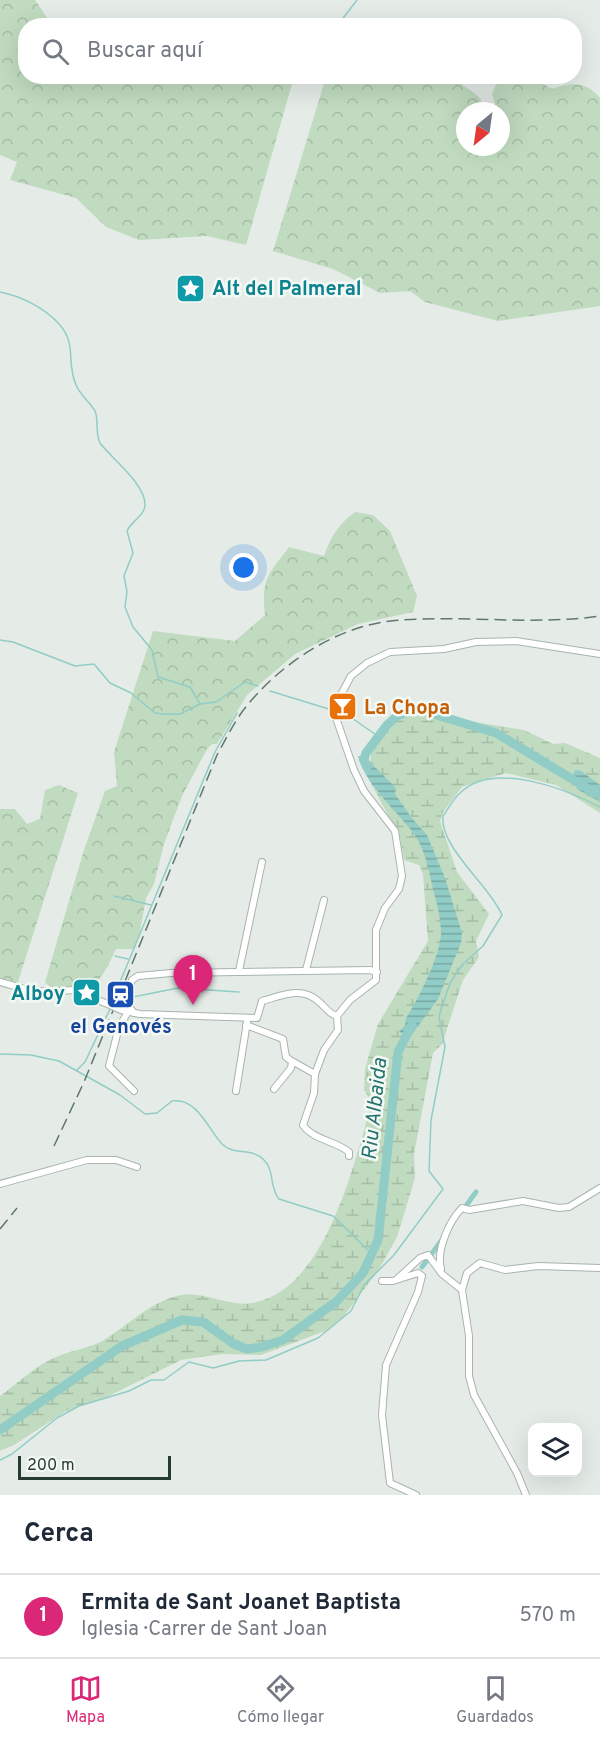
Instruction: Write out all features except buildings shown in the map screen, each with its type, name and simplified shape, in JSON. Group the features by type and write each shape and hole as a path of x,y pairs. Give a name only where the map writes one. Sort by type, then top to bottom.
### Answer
{"street":[{"path":"349,1156 349,1152 342,1146 314,1134 303,1125 314,1093 315,1074 324,1050 339,1028 337,1016 350,1000 374,983 377,972 376,930 386,908 399,889 402,876 395,831 364,791 354,770 334,715 336,704 351,676 367,663 390,652 444,649 476,642 516,641 600,654"},
{"path":"239,971 262,862"},
{"path":"306,970 324,900"},
{"path":"134,1091 110,1066 118,1030 128,1012 133,1008 124,1000 134,976 239,971 377,972"},
{"path":"0,982 48,992 73,990 128,1012 247,1021 257,1018 262,1001 297,992 314,997 331,1014 337,1016"},
{"path":"247,1021 283,1040 286,1057 315,1074"},
{"path":"236,1091 247,1021"},
{"path":"274,1089 291,1068 292,1062"},
{"path":"0,1184 87,1160 116,1160 137,1167"},
{"path":"446,1278 439,1257 446,1239 447,1226 462,1208 523,1201 559,1208 569,1207 600,1188"},
{"path":"397,1279 420,1258 428,1255 446,1278 462,1290"},
{"path":"526,1495 517,1473 474,1395 469,1376 469,1336 462,1290 467,1273 480,1263 505,1270 538,1266 600,1268"},
{"path":"382,1281 418,1273 422,1276 418,1292 388,1357 382,1415 390,1483 416,1495"}],"green space":[{"path":"0,0 35,0 47,18 18,18 18,84 292,84 246,245 207,236 139,240 106,227 76,198 10,180 17,162 0,155"},
{"path":"324,84 461,84 481,100 481,102 456,102 456,156 510,156 510,102 494,102 492,94 496,84 543,84 552,89 578,84 590,88 600,98 600,306 498,321 425,302 410,291 380,293 333,269 273,251"},
{"path":"355,512 373,515 390,531 417,596 413,612 358,624 295,654 247,695 217,744 212,744 207,749 182,796 164,844 154,884 146,898 139,937 133,949 116,949 104,973 92,984 76,987 50,987 45,982 84,850 105,791 117,786 114,752 153,631 235,641 265,615 265,585 276,564 289,547 324,556 336,531"},
{"path":"418,713 524,730 553,744 565,743 600,758 600,813 556,785 506,773 462,787 443,812 440,821 457,872 489,914 476,941 479,957 463,980 442,1044 433,1053 414,1154 415,1178 397,1237 378,1271 344,1316 328,1330 261,1355 222,1354 181,1360 109,1396 66,1411 14,1445 0,1451 0,1396 41,1365 101,1341 151,1307 170,1298 190,1294 243,1304 278,1293 299,1275 318,1250 346,1189 372,1102 364,1090 365,1069 378,1024 428,941 423,874 419,865 404,860 400,837 368,778 372,747 396,720"},
{"path":"59,785 78,793 17,985 0,980 0,809 15,809 27,824 40,819 45,790"}],"water":[{"path":"358,756 364,756 396,788 395,794 427,835 445,878 462,933 461,943 438,999 410,1037 399,1032 405,1025 406,1018 433,966 440,943 439,915 427,863 419,843 411,830 380,795 366,775"},
{"path":"576,770 581,771 600,785 600,802 577,789 572,775"}],"waterway":[{"path":"343,18 357,0"},
{"path":"0,292 16,296 40,308 65,332 70,347 73,377 78,389 95,411 100,443 134,480 144,497 144,509 127,531 133,553 124,576 127,592 125,607 133,627 152,650 158,677 190,687 200,704"},
{"path":"0,640 13,642 75,666 94,664 110,683 131,693 155,713 180,714 200,704 216,702 245,682 258,686"},
{"path":"270,691 332,710"},
{"name":"Riu Albaida","path":"367,767 364,759 366,753 387,725 397,716 417,709 496,733 600,796"},
{"path":"337,711 349,716 379,737"},
{"path":"111,1004 215,752 237,713"},
{"path":"0,1460 12,1454 57,1418 79,1406 129,1391 151,1380 164,1380 189,1362 213,1368 239,1361 266,1360 318,1338 351,1311 364,1285 394,1255 443,1189 429,1171 431,1120 445,1047 439,1017 451,981 463,964 483,946 502,915 488,892 449,841 444,828 443,816 460,793 474,783 491,779 510,778 530,781 568,793 600,807"},
{"path":"114,896 151,905"},
{"path":"115,956 128,959"},
{"path":"128,998 178,988 239,992"},
{"path":"77,1070 85,1062 110,1009"},
{"name":"Riu Albaida","path":"0,1430 122,1346 182,1320 203,1322 234,1344 247,1349 283,1340 337,1301 363,1273 378,1240 398,1052 412,1025"},
{"path":"0,1054 31,1055 59,1061 120,1095 145,1114 157,1113 172,1101 188,1104 201,1115 227,1148 254,1154 264,1160 270,1169 274,1189 279,1199 333,1216 372,1254"},
{"path":"463,1210 476,1192"},
{"path":"422,1267 444,1237"}],"railway":[{"path":"54,1146 84,1082 217,755 245,708 274,677 291,663 329,640 349,631 391,621 417,619 548,620 600,616"},
{"path":"0,1229 17,1208"}],"place":[{"name":"Alt del Palmeral","path":"191,288"},
{"name":"La Chopa","path":"343,707"},
{"name":"Alboy","path":"86,993"},
{"name":"el Genovés","path":"121,995"},
{"name":"Ermita de Sant Joanet Baptista","path":"193,1005"}]}
